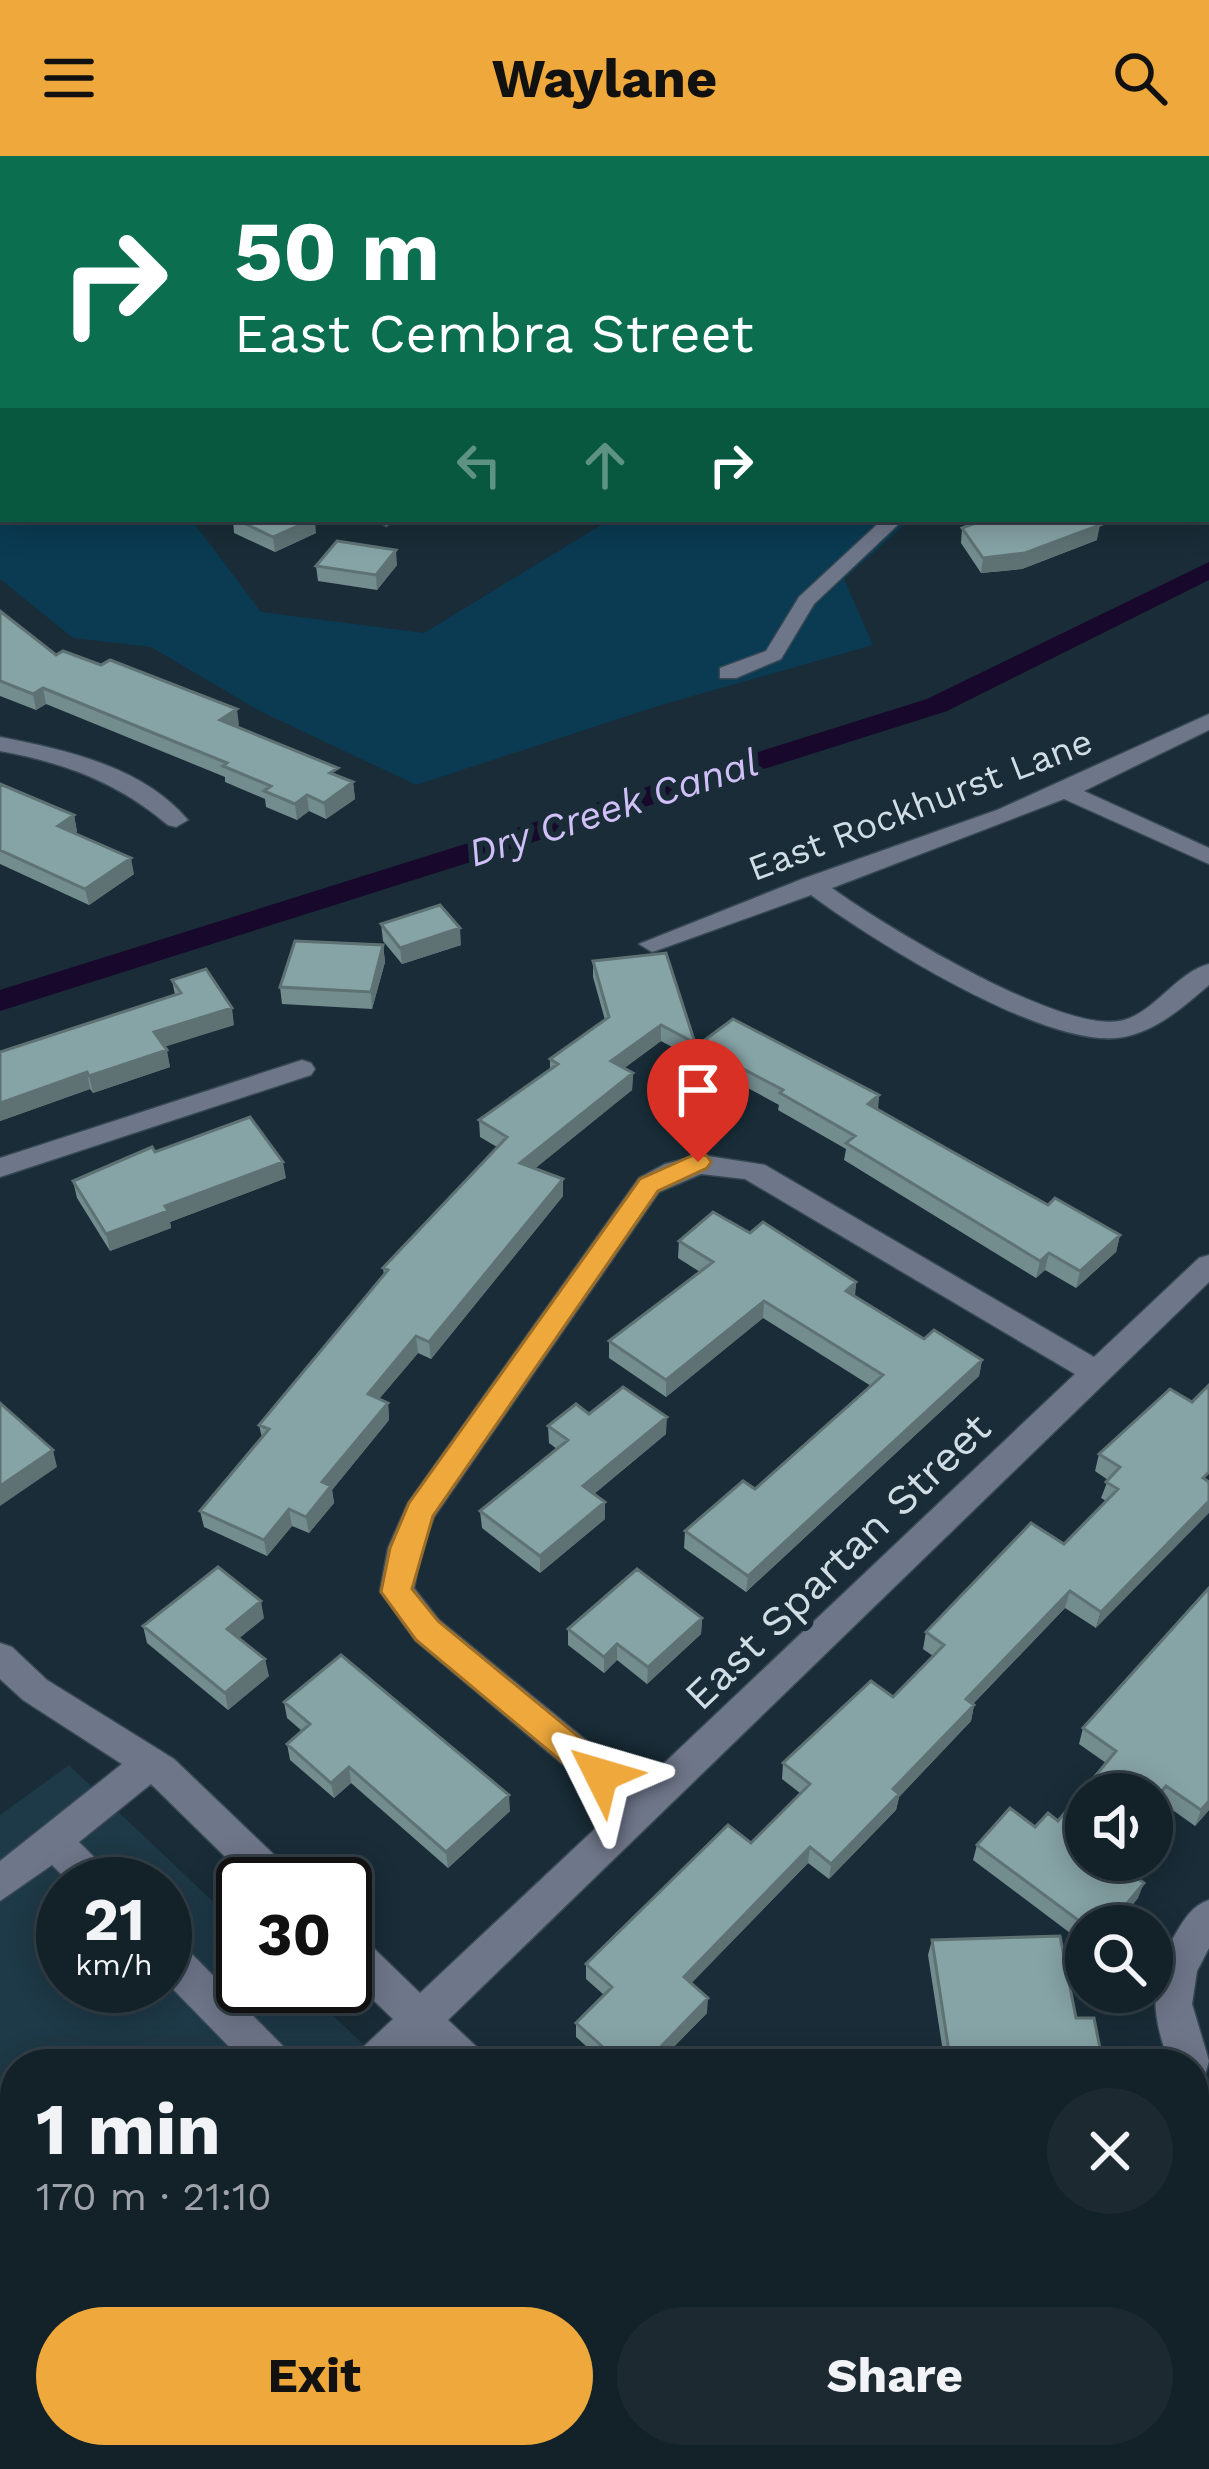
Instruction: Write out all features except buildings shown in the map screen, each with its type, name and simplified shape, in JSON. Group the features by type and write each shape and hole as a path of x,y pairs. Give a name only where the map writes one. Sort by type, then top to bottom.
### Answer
{"street":[{"path":"728,673 774,655 806,601 891,522"},
{"name":"East Rockhurst Lane","path":"652,944 1065,791 1209,721"},
{"path":"0,744 81,759 142,790 176,820"},
{"path":"1065,791 1209,857"},
{"path":"811,884 874,930 1034,1011 1084,1031 1110,1033 1151,1020 1209,972"},
{"path":"0,1168 302,1070"},
{"path":"644,1810 427,1630 397,1592 405,1548 420,1512 649,1185 698,1162 726,1163 755,1172 1097,1372"},
{"name":"East Spartan Street","path":"391,2049 1209,1265"},
{"path":"0,1658 35,1690 149,1763 250,1857"},
{"path":"0,1884 149,1763"},
{"path":"53,1841 69,1857"},
{"path":"1186,2049 1172,2010 1172,1971 1209,1917"},
{"path":"372,1973 451,2049"},
{"path":"192,1982 258,2049"}],"shaded area":[{"path":"0,522 193,522 261,612 424,633 606,522 908,522 844,579 873,645 661,705 416,785 260,711 151,647 73,638 0,579"},
{"path":"69,1765 166,1857 36,1857 36,2013 192,2013 192,1882 216,1904 216,2013 330,2013 368,2049 0,2049 0,1815"}],"waterway":[{"name":"Dry Creek Canal","path":"0,1001 937,705 1209,570"}],"route":[{"path":"601,1775 427,1630 397,1592 405,1548 420,1512 649,1185 670,1171 698,1162"}]}
